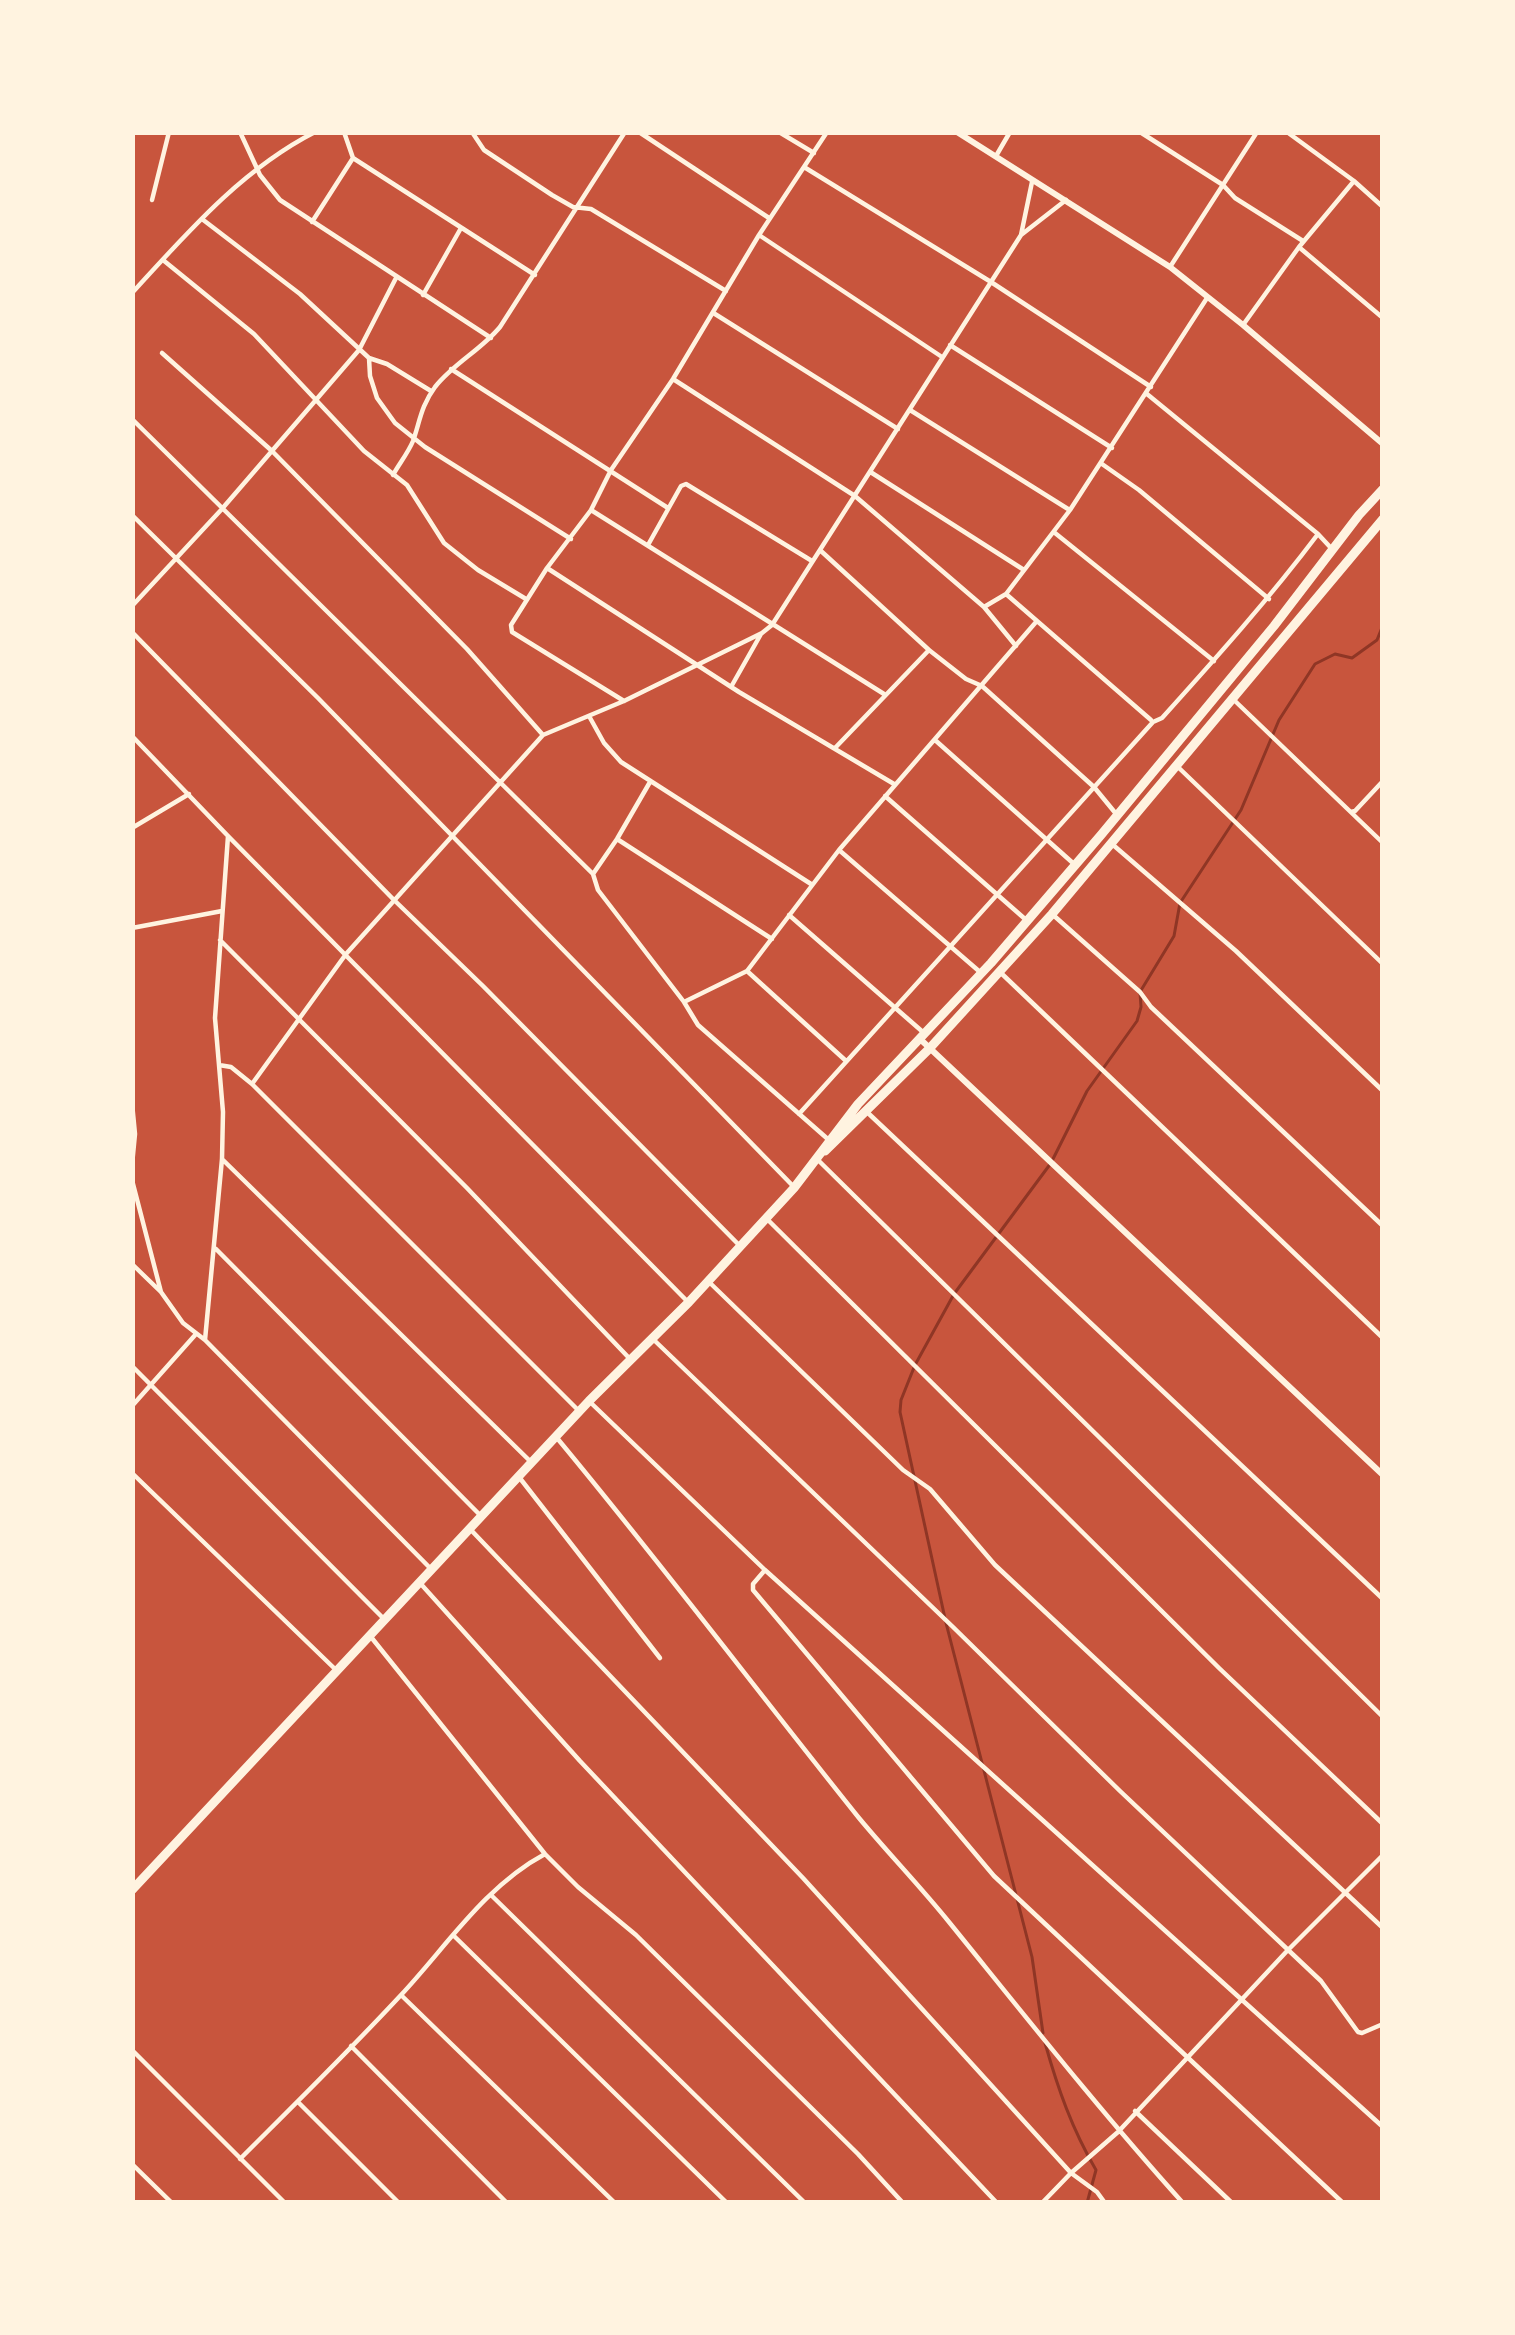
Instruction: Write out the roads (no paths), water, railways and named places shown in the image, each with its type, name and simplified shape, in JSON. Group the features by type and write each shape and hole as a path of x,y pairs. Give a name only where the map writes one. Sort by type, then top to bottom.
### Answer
{"highway":[{"path":"132,1890 794,1188 858,1104 982,973 1101,835 1383,489"},
{"path":"826,1149 929,1049 1052,914 1383,519"}],"street":[{"path":"152,200 169,132"},
{"path":"240,132 256,168 280,200 491,338"},
{"path":"132,293 256,168 315,132"},
{"path":"344,132 353,158 535,275"},
{"path":"472,132 495,158 567,205 591,209 726,291"},
{"path":"393,475 432,391 451,369 491,338 625,132"},
{"path":"639,132 771,219"},
{"path":"653,141 659,132"},
{"path":"778,132 814,153"},
{"path":"624,701 512,632 511,625 591,510 611,470 827,132"},
{"path":"957,132 1170,267 1382,442"},
{"path":"996,157 1010,132"},
{"path":"1140,132 1223,185 1301,244 1383,318"},
{"path":"1170,267 1257,132"},
{"path":"1287,132 1383,207"},
{"path":"312,222 353,158"},
{"path":"804,166 1151,387"},
{"path":"1022,236 1033,179"},
{"path":"1244,325 1301,244 1354,181"},
{"path":"252,1084 346,954 542,735 624,701 772,625 1022,236 1066,200"},
{"path":"202,219 300,294 368,358 388,364 432,391"},
{"path":"423,295 461,228"},
{"path":"759,235 942,357"},
{"path":"163,260 254,334 364,451 406,484 444,544 526,599"},
{"path":"132,607 359,350 396,278"},
{"path":"984,607 1006,594 1070,510 1208,297"},
{"path":"714,313 898,429"},
{"path":"950,345 1112,448"},
{"path":"162,353 272,451 467,649 542,735"},
{"path":"368,358 377,398 413,439 571,538"},
{"path":"451,369 668,508"},
{"path":"673,379 855,496 984,607 1016,646"},
{"path":"1147,394 1333,550"},
{"path":"910,410 1070,510"},
{"path":"132,419 593,874 598,890 698,1025 799,1114 947,1287 1383,1717"},
{"path":"1102,464 1269,599"},
{"path":"871,472 1024,570"},
{"path":"648,545 686,484 812,561"},
{"path":"591,510 884,694"},
{"path":"132,515 318,698 794,1188"},
{"path":"1053,532 1214,661"},
{"path":"799,1114 1153,722 1214,661 1318,534"},
{"path":"820,550 929,650 982,686 1094,787 1117,815"},
{"path":"547,568 731,687 895,784"},
{"path":"1006,594 1153,722"},
{"path":"684,1002 747,971 839,850 1036,622"},
{"path":"132,632 740,1246"},
{"path":"731,687 762,633"},
{"path":"835,748 929,650"},
{"path":"1232,698 1383,842"},
{"path":"589,716 621,762 811,884"},
{"path":"132,736 688,1302"},
{"path":"935,740 1075,865"},
{"path":"1176,764 1383,964"},
{"path":"1351,812 1383,781"},
{"path":"593,874 650,782"},
{"path":"132,828 189,794"},
{"path":"885,796 1027,921"},
{"path":"1101,835 1236,950 1383,1090"},
{"path":"205,1340 222,1159 215,1018 228,836"},
{"path":"617,839 772,939"},
{"path":"839,850 982,973"},
{"path":"132,928 222,911"},
{"path":"1052,914 1140,992 1150,1007 1383,1226"},
{"path":"789,916 896,1010 929,1049 1383,1474"},
{"path":"220,940 630,1359"},
{"path":"747,971 847,1061"},
{"path":"999,972 1383,1338"},
{"path":"219,1065 231,1067 252,1084 580,1412"},
{"path":"132,1102 132,1165"},
{"path":"866,1111 1383,1599"},
{"path":"222,1159 532,1463"},
{"path":"132,1180 161,1292"},
{"path":"766,1218 1219,1668 1383,1824"},
{"path":"215,1248 483,1518"},
{"path":"132,1264 161,1292 182,1323 205,1340 432,1570"},
{"path":"708,1281 902,1470 930,1489 995,1565 1383,1928"},
{"path":"132,1406 196,1334"},
{"path":"652,1339 1321,1981 1359,2033 1383,2024"},
{"path":"132,1366 386,1620"},
{"path":"589,1401 765,1570 1383,2127"},
{"path":"557,1438 863,1822 945,1916 1118,2132 1183,2203"},
{"path":"132,1473 338,1672"},
{"path":"519,1477 660,1658"},
{"path":"470,1529 803,1878 1071,2173 1105,2203"},
{"path":"765,1570 753,1590 980,1859 1343,2203"},
{"path":"420,1582 580,1761 998,2203"},
{"path":"371,1636 545,1854 646,1945 903,2203"},
{"path":"240,2159 401,1995 491,1895 545,1854"},
{"path":"1042,2203 1118,2132 1383,1855"},
{"path":"491,1895 805,2203"},
{"path":"453,1935 727,2203"},
{"path":"401,1995 615,2203"},
{"path":"351,2046 507,2203"},
{"path":"132,2050 285,2203"},
{"path":"298,2102 399,2203"},
{"path":"1135,2111 1232,2203"},
{"path":"132,2164 172,2203"}],"waterway":[{"path":"1043,2033 1032,1957 946,1623 901,1400 954,1294 1051,1163 1087,1091 1137,1021 1140,992 1174,936 1180,903 1241,810 1279,720 1315,664 1335,654 1352,658 1377,640 1383,625"},
{"path":"1045,2043 1066,2108 1096,2170 1087,2203"}]}
